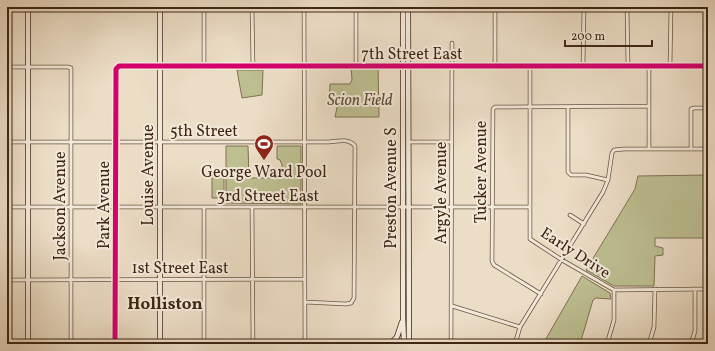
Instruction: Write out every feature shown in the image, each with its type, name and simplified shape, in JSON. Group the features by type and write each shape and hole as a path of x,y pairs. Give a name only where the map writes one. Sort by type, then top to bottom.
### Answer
{"main road":[{"path":"28,7 28,344"},
{"name":"Louise Avenue","path":"160,7 160,344"},
{"name":"Preston Avenue S","path":"403,7 409,344"},
{"name":"Preston Avenue S","path":"404,344 403,317 409,142 408,7"},
{"path":"390,344 397,337 402,326 403,317"}],"street":[{"path":"204,7 204,66"},
{"path":"252,7 253,66"},
{"path":"304,7 305,344"},
{"path":"356,7 356,66"},
{"path":"495,7 495,66"},
{"path":"583,66 584,7"},
{"path":"627,7 628,66"},
{"path":"670,7 670,66"},
{"name":"Argyle Avenue","path":"451,344 452,43"},
{"name":"Early Drive","path":"530,66 530,239 562,260 614,290 708,289"},
{"path":"649,66 649,149"},
{"name":"7th Street East","path":"117,67 708,66"},
{"path":"7,67 28,67"},
{"name":"Jackson Avenue","path":"28,67 71,68 71,344"},
{"name":"Park Avenue","path":"115,344 117,67"},
{"name":"Tucker Avenue","path":"541,294 494,265 492,261 492,109 495,107 649,106"},
{"path":"568,107 568,172 571,175 593,176 608,180"},
{"path":"690,149 691,109 708,108"},
{"name":"5th Street","path":"7,142 348,141 352,142 355,146 354,207"},
{"path":"409,142 452,142"},
{"path":"515,344 520,328 603,192 608,180 612,153 614,150 708,149"},
{"path":"204,207 204,344"},
{"path":"252,207 253,344"},
{"path":"305,302 346,304 351,303 354,298 354,207"},
{"name":"3rd Street East","path":"7,208 530,207"},
{"path":"570,215 584,224"},
{"name":"1st Street East","path":"7,280 305,279"},
{"path":"649,344 654,327 655,289"},
{"path":"691,344 695,331 695,289"},
{"path":"607,344 614,320 614,290"},
{"path":"452,306 520,328"}],"green space":[{"name":"Scion Field","path":"351,66 378,66 379,117 335,117 338,103 329,100 330,84 350,84 352,80"},
{"path":"237,70 263,70 262,95 242,98"},
{"path":"226,146 248,146 249,178 282,178 282,165 280,160 277,159 277,146 301,146 301,204 226,203"},
{"path":"212,174 224,174 224,198 212,198"},
{"path":"708,175 708,238 655,238 655,246 663,248 663,255 655,256 654,286 614,286 586,270 635,189 638,176"},
{"path":"582,276 610,293 611,299 596,298 593,300 580,344 543,344"}],"cycle path":[{"path":"115,344 116,69 119,66 708,66"}],"place":[{"name":"George Ward Pool","path":"264,161"}],"district":[{"name":"Holliston","path":"165,303"}]}
